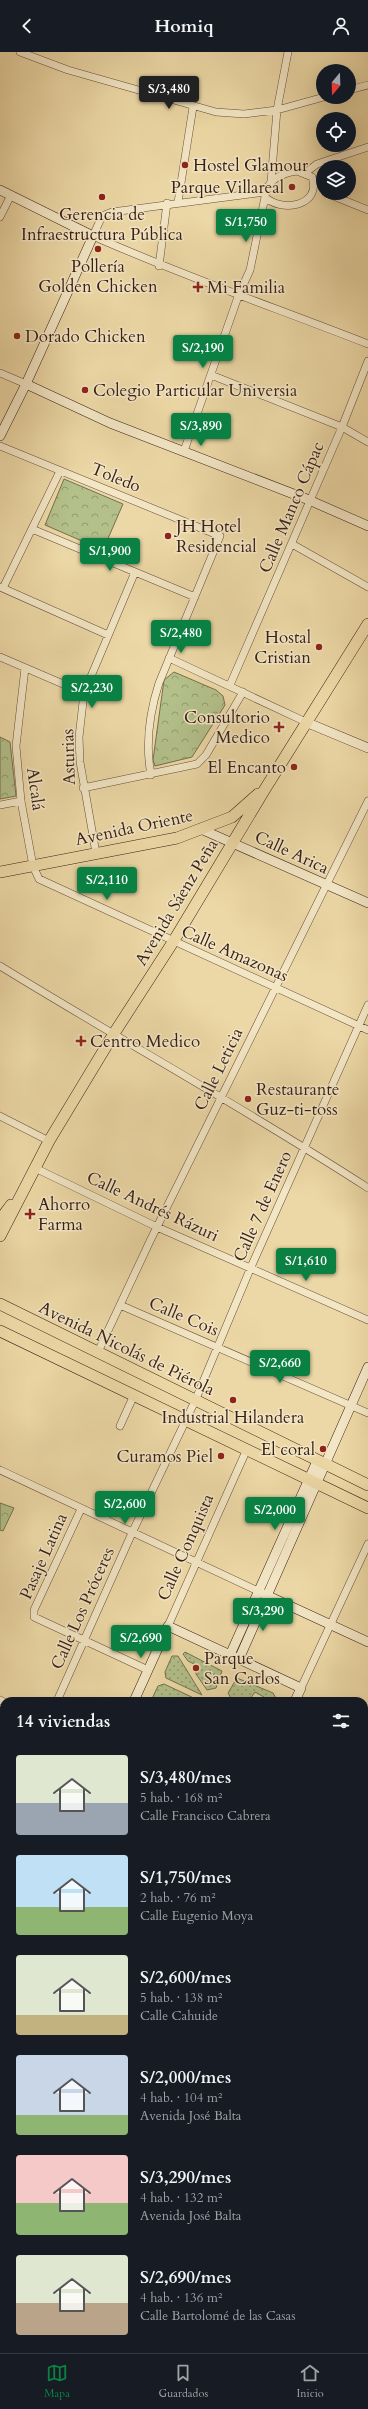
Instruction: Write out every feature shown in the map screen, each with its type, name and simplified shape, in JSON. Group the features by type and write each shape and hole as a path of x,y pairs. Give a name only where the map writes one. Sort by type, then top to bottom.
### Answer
{"main road":[{"name":"Avenida Sáenz Peña","path":"0,1220 17,1200 113,1035 173,942 265,789 308,723 368,624"},
{"name":"Avenida Oriente","path":"0,872 177,838 203,830 232,817 265,789"},
{"name":"Avenida Sáenz Peña","path":"0,1236 14,1212 17,1200"},
{"name":"Avenida Nicolás de Piérola","path":"0,1304 368,1485"},
{"path":"0,1331 368,1508"}],"street":[{"path":"20,52 68,70 193,107 216,112 244,114 277,110 316,99"},
{"path":"184,451 239,294 250,270 265,194 271,182 277,110 288,52"},
{"path":"356,88 368,85"},
{"path":"178,202 193,107"},
{"path":"271,182 288,172 305,172 317,164 368,147"},
{"path":"265,194 274,203 296,206 309,198 314,188 312,177 305,172"},
{"path":"0,190 93,236 159,266 239,294 368,344"},
{"path":"0,436 26,384 102,216 167,203 265,194"},
{"path":"0,217 11,195"},
{"path":"344,200 368,210"},
{"path":"159,266 167,203"},
{"name":"Calle Manco Cápac","path":"230,686 292,544 309,500 342,427 368,361"},
{"path":"0,373 110,423 309,500 368,526"},
{"path":"211,375 342,427 368,442"},
{"name":"Toledo","path":"0,446 220,536 195,597"},
{"path":"60,470 2,588 108,635"},
{"path":"32,529 195,597 159,682 150,718 148,756 151,775"},
{"path":"292,544 368,587"},
{"name":"Asturias","path":"96,853 83,788 80,737 84,693 135,572"},
{"path":"0,657 84,693"},
{"path":"169,658 308,723 368,748"},
{"name":"Alcalá","path":"25,668 16,746 21,801 33,866"},
{"path":"83,788 151,775 197,764 206,755 243,692"},
{"path":"0,805 21,801"},
{"name":"Calle Leticia","path":"98,1352 220,1098 368,801"},
{"name":"Calle Arica","path":"203,830 233,842 326,886 368,903"},
{"name":"Calle Amazonas","path":"33,866 39,879 47,883 368,1030"},
{"path":"0,966 113,1035 305,1147 368,1188"},
{"name":"Calle 7 de Enero","path":"185,1420 195,1401 251,1267 368,1005"},
{"path":"0,1116 50,1141"},
{"name":"Calle Andrés Rázuri","path":"36,1168 157,1227 251,1267 368,1320"},
{"name":"Calle Cois","path":"120,1305 368,1413"},
{"path":"239,1659 264,1594 313,1482 368,1367"},
{"path":"120,1426 134,1395"},
{"name":"Calle Los Próceres","path":"59,1697 132,1533 185,1420"},
{"name":"Calle Conquista","path":"136,1697 195,1562 247,1449"},
{"path":"0,1470 368,1642"},
{"name":"Pasaje Latina","path":"81,1509 34,1610 34,1617 84,1640"},
{"path":"298,1697 368,1544"},
{"path":"230,1655 264,1594"},
{"path":"168,1626 301,1688"},
{"path":"84,1640 148,1670"}],"green space":[{"path":"64,479 123,504 103,550 45,525"},
{"path":"174,672 216,690 223,696 225,705 192,757 155,766 153,760 164,680"},
{"path":"0,737 10,742 16,796 0,799"},
{"path":"0,1503 14,1508 3,1531 0,1530"},
{"path":"185,1652 222,1671 216,1688 207,1690 196,1674 194,1664 188,1661 183,1654"},
{"path":"172,1656 178,1656 202,1695 166,1678 165,1672"},
{"path":"237,1678 273,1693 275,1697 264,1697 255,1692 251,1697 230,1697 228,1693"},
{"path":"164,1684 192,1697 153,1697 158,1686"}],"place":[{"name":"Hostel Glamour","path":"185,165"},
{"name":"Parque Villareal","path":"292,187"},
{"name":"Gerencia de Infraestructura Pública","path":"102,197"},
{"name":"Pollería Golden Chicken","path":"98,249"},
{"name":"Mi Familia","path":"198,287"},
{"name":"Dorado Chicken","path":"17,336"},
{"name":"Colegio Particular Universia","path":"85,390"},
{"name":"JH Hotel Residencial","path":"168,536"},
{"name":"Hostal Cristian","path":"319,647"},
{"name":"Consultorio Medico","path":"279,727"},
{"name":"El Encanto","path":"294,767"},
{"name":"Centro Medico","path":"81,1041"},
{"name":"Restaurante Guz-ti-toss","path":"248,1099"},
{"name":"Ahorro Farma","path":"30,1214"},
{"name":"Industrial Hilandera","path":"233,1400"},
{"name":"El coral","path":"323,1449"},
{"name":"Curamos Piel","path":"221,1456"},
{"name":"Parque San Carlos","path":"196,1668"}]}
